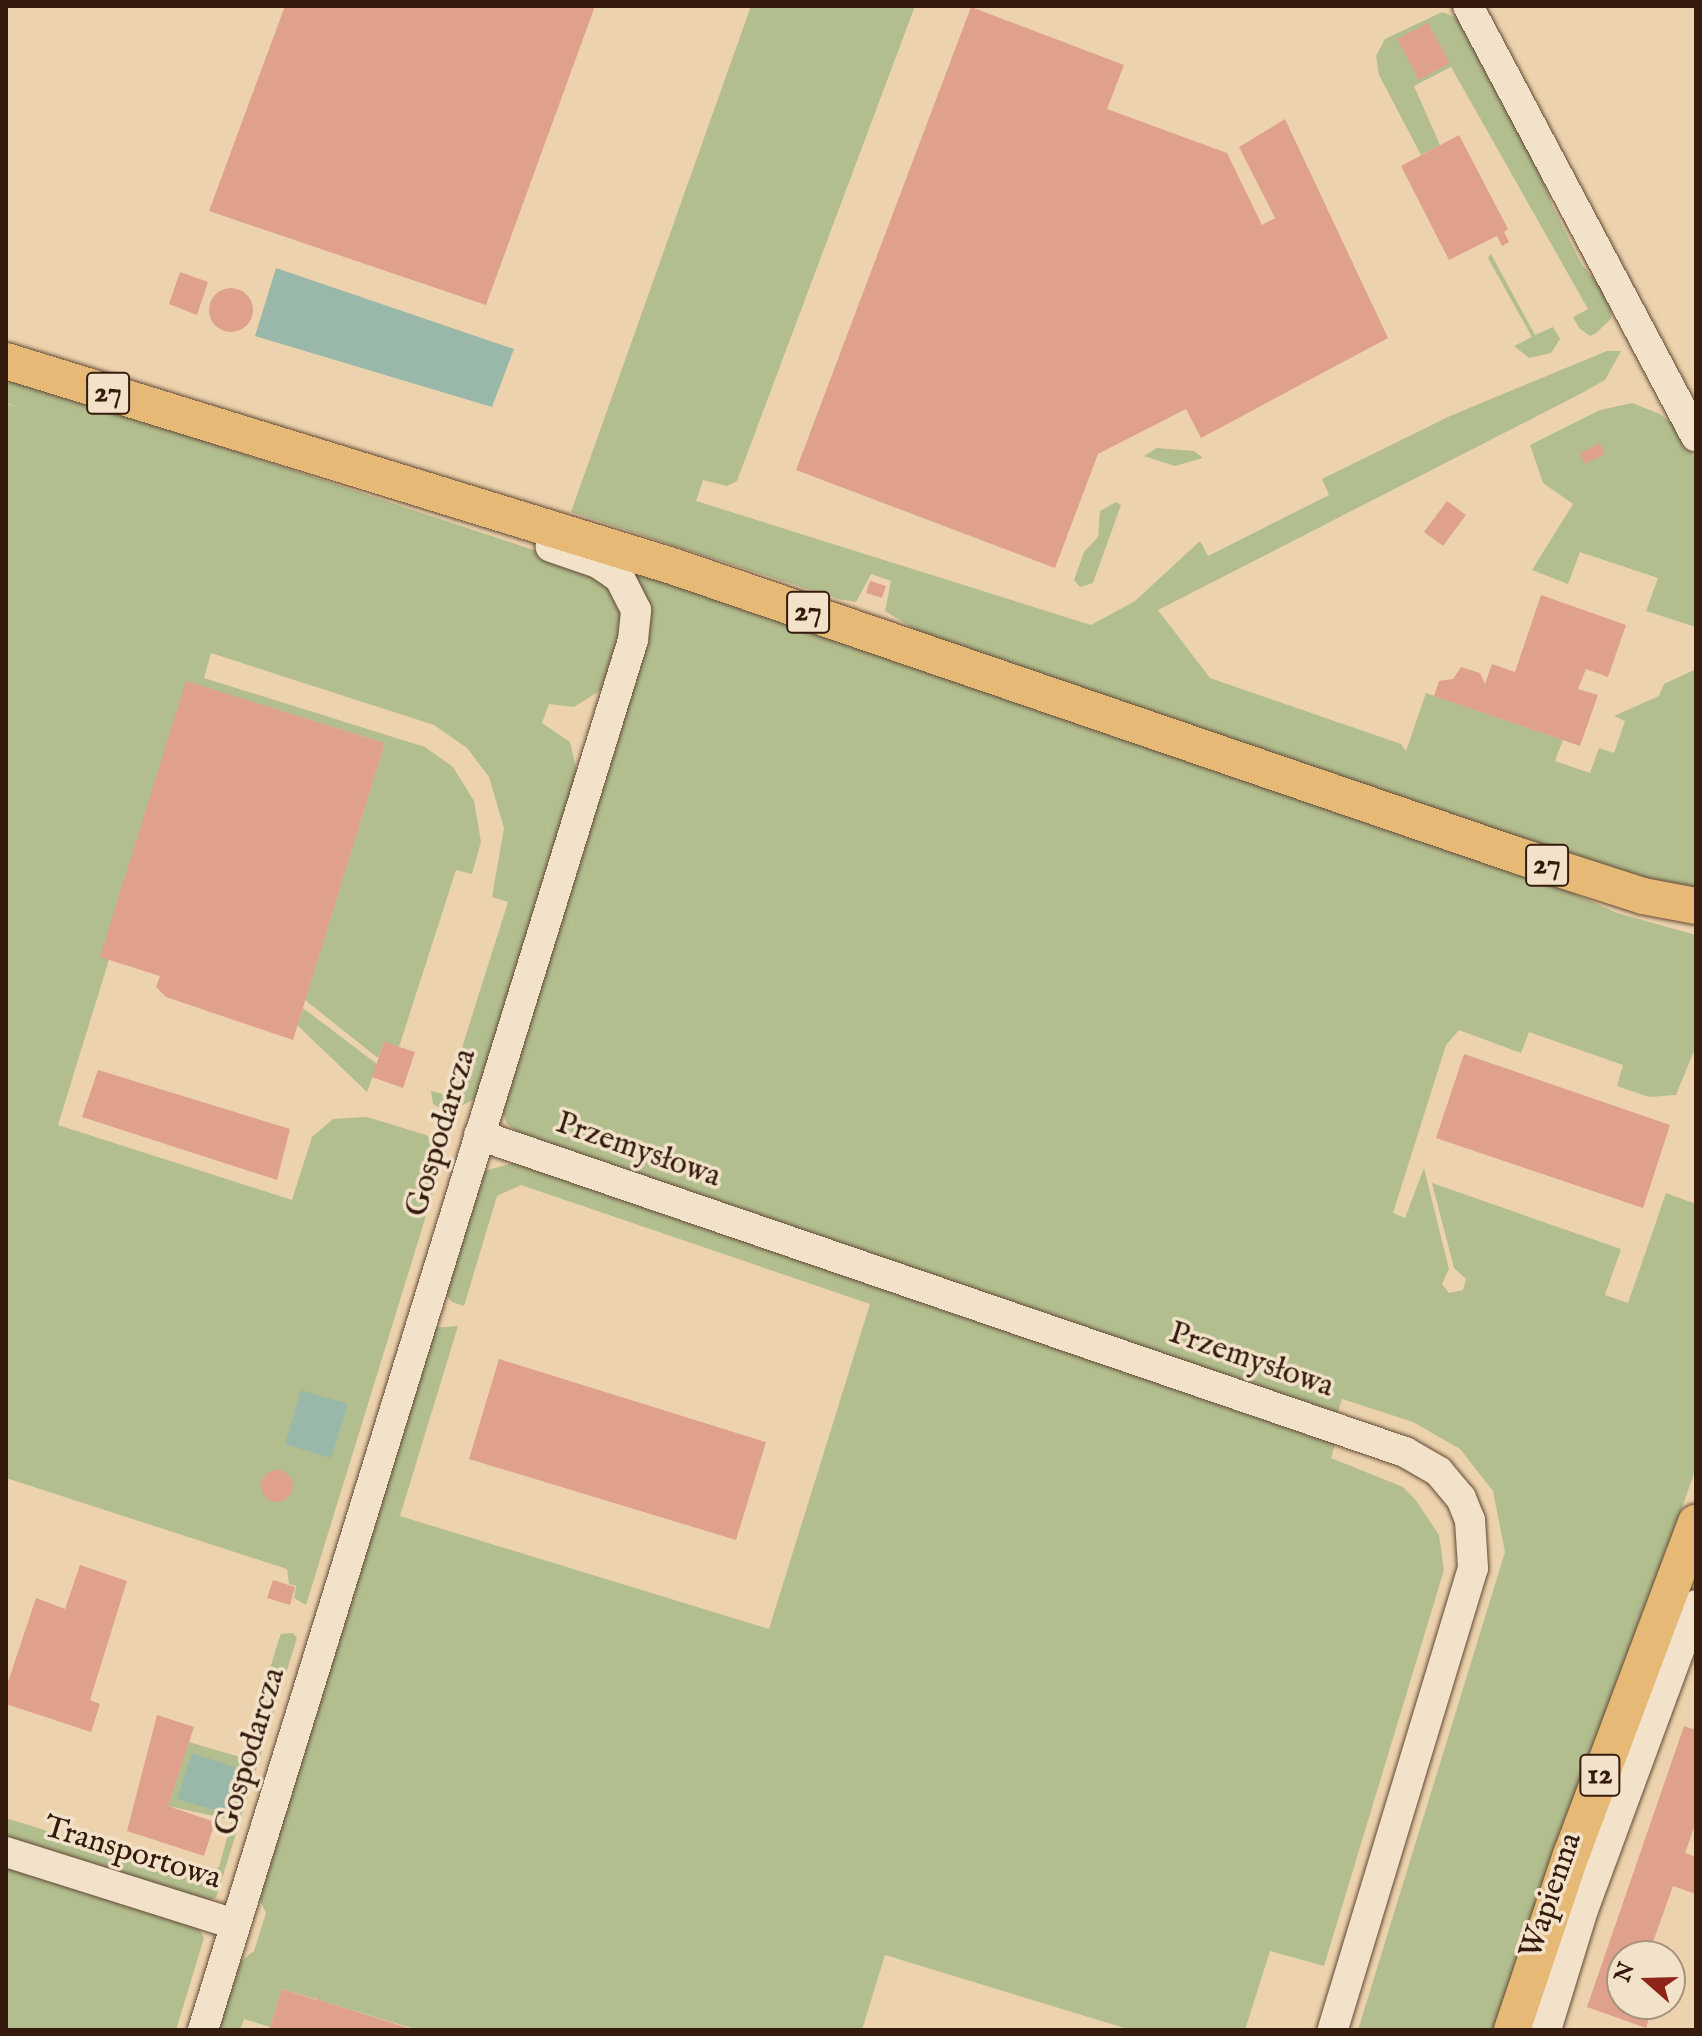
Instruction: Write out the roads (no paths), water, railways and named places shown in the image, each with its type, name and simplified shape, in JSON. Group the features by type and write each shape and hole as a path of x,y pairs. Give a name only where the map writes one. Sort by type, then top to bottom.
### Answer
{"main road":[{"name":"27","path":"6,361 672,566 1519,856 1696,910"},
{"name":"27","path":"1519,856 1564,882 1628,910 1696,910"},
{"name":"12","path":"1512,2030 1571,1855 1696,1523"}],"street":[{"path":"1468,6 1696,436"},
{"name":"Gospodarcza","path":"203,2030 633,640 636,610 620,578 598,563 417,506 311,456"},
{"name":"Przemysłowa","path":"479,1135 1405,1452 1445,1478 1470,1520 1474,1545 1468,1593 1333,2030"},
{"name":"Wapienna","path":"1546,2030 1583,1910 1696,1605"},
{"name":"Transportowa","path":"6,1852 235,1924"}]}
